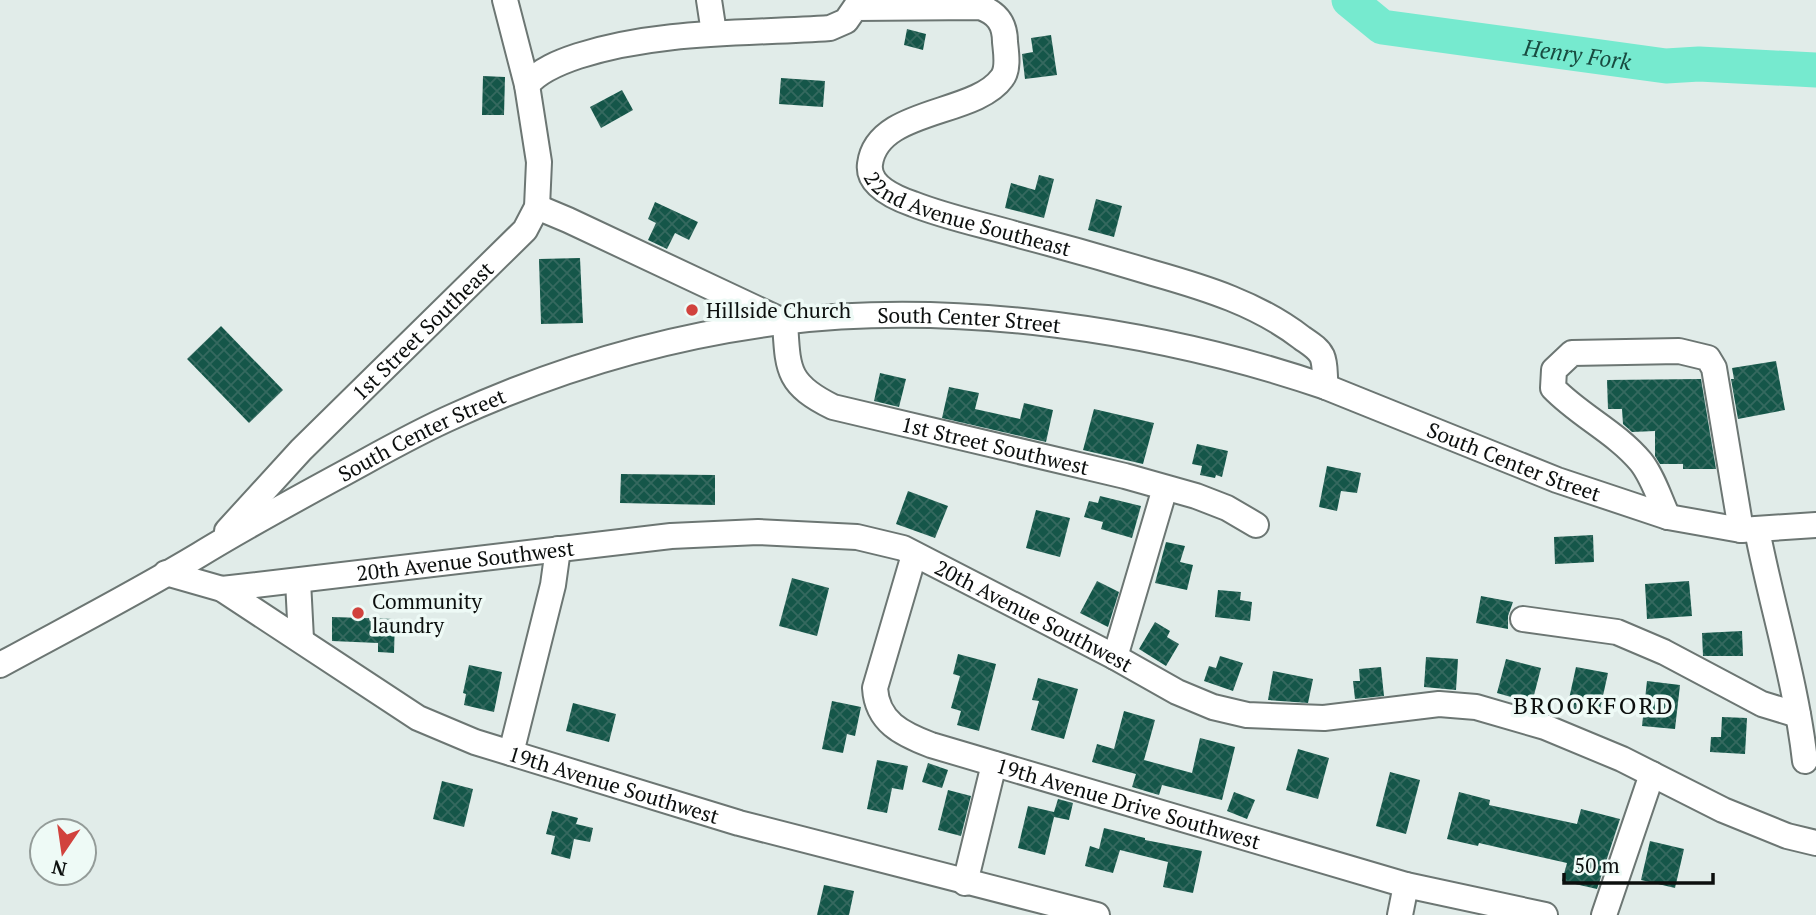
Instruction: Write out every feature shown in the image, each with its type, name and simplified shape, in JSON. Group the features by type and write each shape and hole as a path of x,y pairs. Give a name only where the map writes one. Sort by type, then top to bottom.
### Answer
{"street":[{"name":"1st Street Southeast","path":"220,541 234,522 301,450 525,230 537,207 539,162 527,85 505,0"},
{"path":"709,0 714,33"},
{"name":"22nd Avenue Southeast","path":"527,85 547,69 565,61 634,42 714,33 830,28 846,21 856,4 980,7 993,12 1002,23 1006,62 1002,79 979,96 892,130 876,145 869,170 876,183 910,204 1154,273 1248,305 1279,321 1315,348 1322,356 1326,387"},
{"path":"537,207 785,322"},
{"name":"South Center Street","path":"0,665 411,436 510,392 608,359 741,328 856,316 908,315 1058,325 1178,345 1326,387 1557,480 1668,517 1749,530 1816,525"},
{"name":"1st Street Southwest","path":"785,322 788,366 800,387 833,407 1077,463 1196,496 1227,508 1256,525"},
{"path":"1668,517 1643,464 1615,435 1570,405 1553,388 1554,370 1572,353 1679,351 1708,358 1714,368 1749,530 1766,576 1789,663 1805,761"},
{"path":"1115,657 1164,488"},
{"name":"20th Avenue Southwest","path":"222,589 671,536 770,532 857,537 903,548 1115,657 1177,692 1213,707 1247,715 1324,718 1439,704 1476,707 1545,727 1652,774 1732,814 1787,836 1816,843"},
{"path":"511,752 553,585 558,549"},
{"name":"19th Avenue Drive Southwest","path":"915,555 875,688 876,703 887,720 904,734 930,745 1406,885 1545,915"},
{"name":"19th Avenue Southwest","path":"166,573 222,589 418,718 475,742 738,823 1097,915"},
{"path":"298,581 301,639"},
{"path":"1523,619 1617,632 1664,652 1762,704 1798,715"},
{"path":"965,883 994,764"},
{"path":"1604,915 1652,774"},
{"path":"1400,915 1406,885"}],"building":[{"path":"907,29 926,34 923,50 904,45"},
{"path":"1051,35 1057,75 1025,79 1022,54 1033,52 1031,38"},
{"path":"483,76 505,77 504,115 482,115"},
{"path":"781,78 825,81 823,107 779,104"},
{"path":"622,90 633,110 601,128 590,107"},
{"path":"1039,175 1054,179 1044,218 1005,208 1011,183 1035,190"},
{"path":"1096,199 1122,206 1114,237 1088,230"},
{"path":"655,202 698,222 689,240 675,233 667,249 648,240 656,223 648,219"},
{"path":"580,258 583,323 541,324 539,259"},
{"path":"221,326 283,390 249,423 187,359"},
{"path":"1776,361 1785,410 1738,419 1731,379 1734,379 1732,368"},
{"path":"880,373 906,379 899,407 874,401"},
{"path":"1701,379 1716,469 1683,469 1683,464 1660,464 1655,456 1655,431 1632,432 1623,424 1622,409 1608,409 1607,380"},
{"path":"949,387 979,393 975,409 1020,419 1024,403 1053,410 1046,442 942,418"},
{"path":"1094,409 1154,423 1143,464 1083,450"},
{"path":"1197,444 1228,451 1222,477 1200,475 1202,466 1192,464"},
{"path":"1327,466 1361,473 1357,493 1341,491 1337,511 1319,507"},
{"path":"621,474 715,475 715,505 620,503"},
{"path":"908,491 948,506 935,538 896,524"},
{"path":"1100,496 1141,506 1132,538 1101,529 1103,522 1084,517 1089,501 1098,503"},
{"path":"1036,510 1070,518 1060,557 1026,548"},
{"path":"1593,535 1594,562 1555,564 1554,537"},
{"path":"1166,542 1185,546 1180,562 1193,565 1187,590 1155,583"},
{"path":"792,578 829,588 817,636 779,626"},
{"path":"1097,581 1119,592 1108,627 1080,613"},
{"path":"1689,581 1692,616 1647,619 1645,584"},
{"path":"1218,590 1241,592 1240,600 1252,602 1250,621 1215,617"},
{"path":"1481,596 1513,602 1508,616 1508,629 1476,623"},
{"path":"332,617 395,619 394,653 378,652 378,643 332,641"},
{"path":"1155,622 1170,631 1167,637 1179,644 1166,666 1139,649"},
{"path":"1742,631 1743,656 1703,656 1702,633"},
{"path":"958,654 996,664 979,731 957,725 961,711 951,708 960,676 953,674"},
{"path":"1220,656 1243,663 1233,691 1204,681 1209,666 1216,668"},
{"path":"1426,657 1458,659 1456,690 1424,687"},
{"path":"1506,659 1541,668 1532,703 1497,693"},
{"path":"469,665 502,672 494,712 464,705 466,694 463,693"},
{"path":"1381,667 1384,696 1355,699 1353,681 1360,681 1359,669"},
{"path":"1576,667 1608,673 1599,714 1567,708"},
{"path":"1273,671 1313,679 1308,703 1268,700"},
{"path":"1038,678 1078,689 1064,739 1031,730 1039,701 1032,700"},
{"path":"1647,681 1680,685 1675,729 1642,726"},
{"path":"832,701 861,707 855,736 847,734 843,753 822,749"},
{"path":"573,703 616,714 609,742 566,731"},
{"path":"1124,711 1155,720 1144,760 1192,773 1200,738 1235,747 1222,800 1162,785 1159,795 1132,787 1136,774 1092,762 1097,744 1114,749"},
{"path":"1722,717 1747,718 1745,754 1710,752 1711,737 1721,737"},
{"path":"1298,749 1329,758 1318,799 1286,790"},
{"path":"877,760 908,766 903,790 892,788 887,813 867,809"},
{"path":"928,763 948,770 942,788 922,782"},
{"path":"1390,772 1420,780 1406,834 1376,826"},
{"path":"442,781 473,789 464,827 433,819"},
{"path":"948,790 971,796 961,836 938,830"},
{"path":"1234,792 1255,800 1247,819 1227,811"},
{"path":"1459,792 1490,800 1489,805 1577,824 1581,809 1620,819 1597,889 1562,881 1567,863 1479,843 1478,846 1447,839"},
{"path":"1058,799 1073,803 1069,820 1054,817 1045,855 1018,848 1028,806 1054,812"},
{"path":"552,811 578,818 576,824 593,828 590,842 574,839 570,859 551,854 555,836 546,834"},
{"path":"1104,828 1145,840 1202,851 1193,893 1163,887 1168,862 1120,850 1113,873 1085,866 1090,846 1099,849"},
{"path":"1650,841 1684,849 1675,888 1641,880"},
{"path":"824,885 854,891 849,915 817,915"}],"waterway":[{"name":"Henry Fork","path":"1349,0 1382,27 1666,66 1699,64 1816,70"}],"place":[{"name":"Hillside Church","path":"692,310"},
{"name":"Community laundry","path":"358,613"}],"district":[{"name":"BROOKFORD","path":"1594,705"}]}
